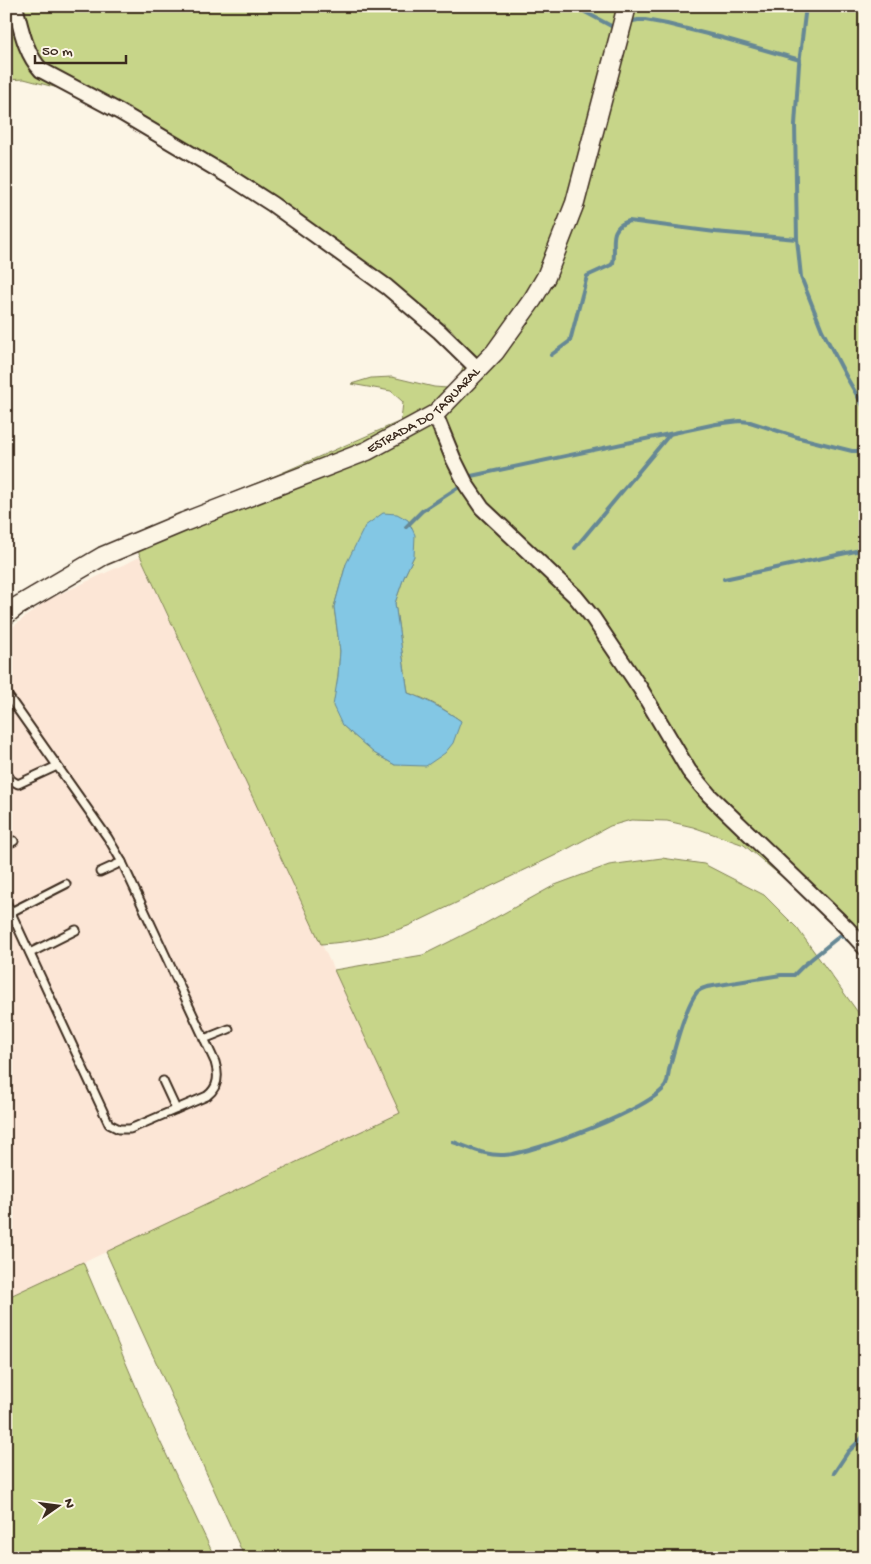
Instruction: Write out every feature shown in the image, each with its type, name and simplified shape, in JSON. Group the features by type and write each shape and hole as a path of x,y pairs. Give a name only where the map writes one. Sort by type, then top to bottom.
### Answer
{"street":[{"path":"15,6 28,52 40,70 120,112 272,204 387,287 440,332 479,370"},
{"name":"ESTRADA DO TAQUARAL","path":"6,615 16,607 103,556 184,522 367,451 435,414 479,370 500,345 533,299 546,277 575,203 627,6"},
{"path":"435,414 460,472 482,508 575,596 593,618 640,688 697,782 847,928 865,948"}],"lane":[{"path":"6,693 108,838 122,862 217,1068 218,1080 216,1086 207,1096 130,1129 119,1129 109,1124 6,902"},
{"path":"6,772 11,780 18,784 57,766"},
{"path":"6,845 14,841"},
{"path":"100,872 122,862"},
{"path":"11,912 66,884"},
{"path":"30,953 76,930"},
{"path":"204,1039 229,1029"},
{"path":"163,1081 176,1109"}],"shaded area":[{"path":"140,557 401,1113 215,1202 6,1298 6,632 47,600"}],"green space":[{"path":"6,6 865,6 865,959 825,913 744,845 693,827 667,821 631,820 610,826 556,855 408,926 365,938 321,944 131,536 401,421 403,402 391,391 351,384 371,378 392,377 434,387 447,388 453,385 461,373 467,355 465,346 451,329 346,248 295,226 92,97 24,79 6,80","holes":["414,556 395,603 408,693 436,705 461,721 395,765 374,753 342,725 338,676 340,651 334,607 346,564"]},
{"path":"662,858 704,864 764,895 797,928 865,1022 865,1558 245,1558 106,1252 400,1113 334,970 423,955 555,885 609,865"},
{"path":"83,1262 151,1422 215,1558 6,1558 6,1298"}],"water":[{"path":"383,513 397,514 408,520 415,535 414,556 395,603 408,693 435,705 461,721 453,743 445,753 426,766 395,765 374,753 342,725 333,706 340,651 334,607 346,564 365,526"}],"waterway":[{"path":"580,6 585,12 613,27 617,26"},
{"path":"806,6 799,64 795,125 797,239 801,277 822,330 865,409"},
{"path":"628,22 645,20 667,24 800,60"},
{"path":"551,355 570,341 587,276 613,263 615,233 622,224 629,221 715,232 797,239"},
{"path":"467,480 471,476 716,424 740,421 750,422 800,438 852,451 865,451"},
{"path":"575,548 670,434"},
{"path":"406,527 422,511 462,485"},
{"path":"724,579 865,549"},
{"path":"453,1142 484,1153 497,1155 519,1153 591,1128 640,1106 657,1095 666,1085 680,1029 688,1008 698,991 707,987 781,975 794,975 841,935 851,942"},
{"path":"859,951 865,957"},
{"path":"834,1473 848,1452 865,1435"}]}
